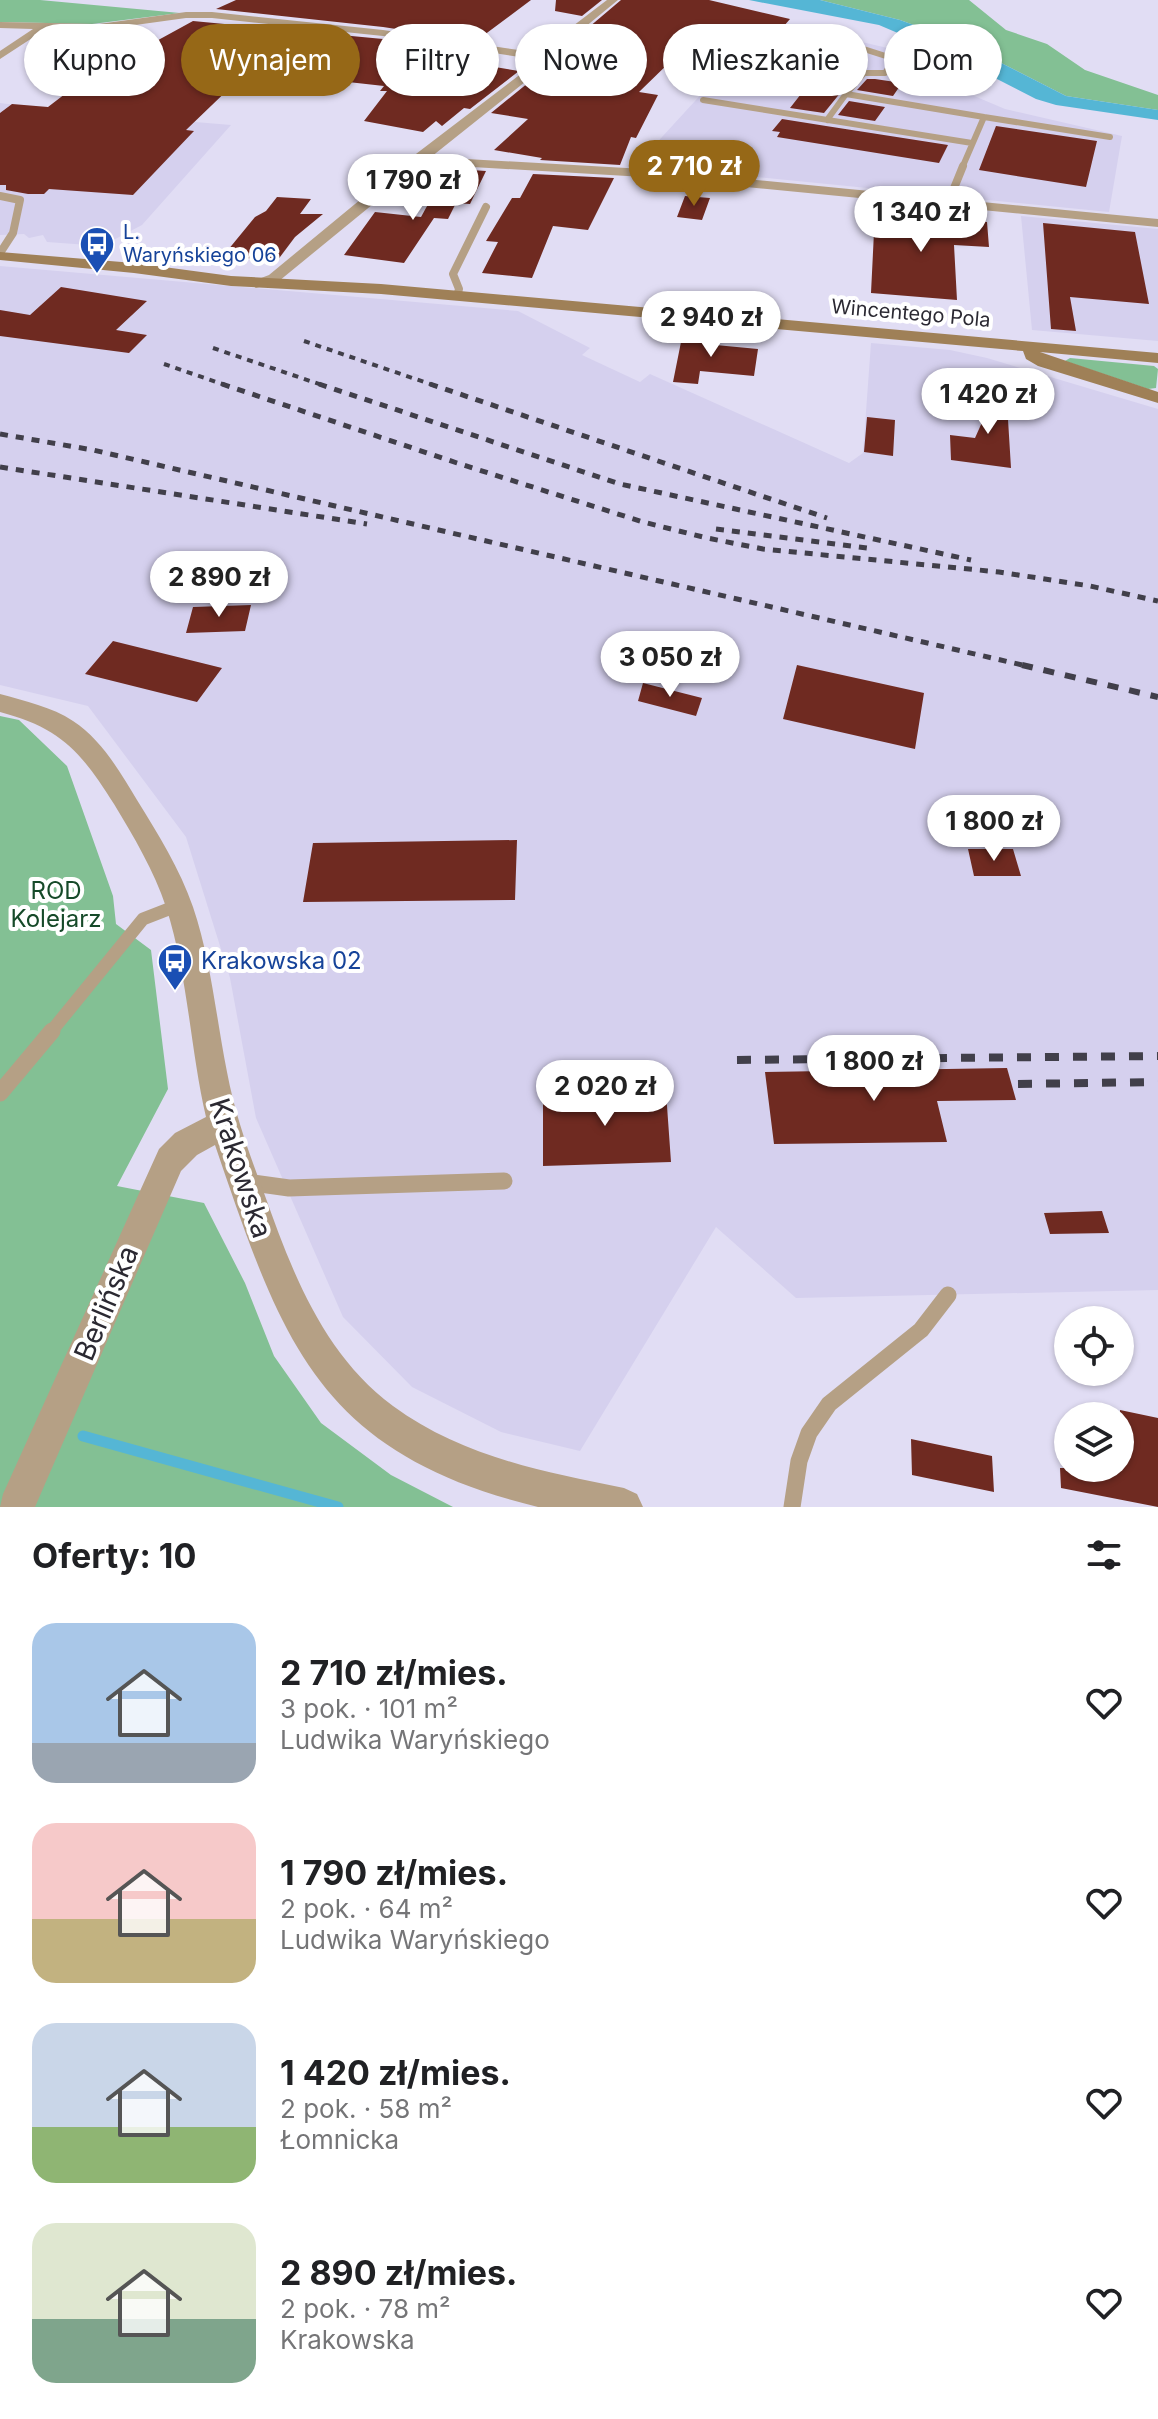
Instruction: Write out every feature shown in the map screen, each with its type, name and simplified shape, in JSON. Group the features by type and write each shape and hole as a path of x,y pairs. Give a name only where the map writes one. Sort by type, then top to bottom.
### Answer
{"street":[{"path":"582,24 613,0"},
{"path":"124,24 198,15 383,33 515,53"},
{"path":"0,25 24,27"},
{"path":"0,56 24,40"},
{"path":"256,283 277,276 285,266 515,84"},
{"path":"417,160 644,173 1158,223"},
{"name":"Wincentego Pola","path":"0,254 256,283 372,288"},
{"name":"Wincentego Pola","path":"134,268 277,276 457,296 1158,358"},
{"path":"1030,346 1032,355 1044,362 1158,398"},
{"name":"Krakowska","path":"0,703 36,711 59,721 88,747 154,848 179,905 224,1124 243,1181 281,1288 300,1329 333,1373 377,1416 423,1448 473,1472 521,1486 624,1507"},
{"name":"Berlińska","path":"16,1507 170,1160 186,1144 224,1124"}],"lane":[{"path":"819,35 895,59 885,73 864,73 819,35"},
{"path":"827,120 845,96"},
{"path":"858,96 1110,137"},
{"path":"703,100 972,143"},
{"path":"948,203 984,117"},
{"path":"0,196 20,200 13,233 0,254"},
{"path":"457,296 459,289 453,274 486,207"},
{"path":"0,1093 95,980 130,932 143,919 179,905"},
{"path":"243,1181 289,1188 504,1181"},
{"path":"792,1507 799,1461 809,1433 829,1404 921,1330 948,1295"}],"shaded area":[{"path":"868,43 884,47 884,96 974,96 1005,109 1122,136 1109,212 677,169 685,153 651,149 700,96 868,96"},
{"path":"0,103 231,125 142,225 102,246 47,242 43,235 29,238 24,234 0,235"},
{"path":"1021,216 1158,229 1158,341 1032,330"},
{"path":"0,266 518,311 590,348 582,355 640,382 650,374 849,463 863,453 871,343 950,350 987,358 1158,409 1158,1290 796,1298 716,1227 580,1451 501,1432 412,1387 343,1317 256,1118 230,978 186,837 88,706 0,685"}],"green space":[{"path":"0,0 40,0 180,13 92,24 0,22"},
{"path":"820,0 969,0 999,24 911,24"},
{"path":"1002,27 1047,44 1085,70 1158,95 1158,110 1066,96 1002,63"},
{"path":"1070,358 1154,366 1158,369 1156,388 1148,389 1065,361"},
{"name":"ROD Kolejarz","path":"0,716 19,720 67,766 113,896 116,924 151,950 168,1089 117,1186 204,1203 245,1283 274,1356 321,1423 391,1475 453,1507 0,1507"}],"water":[{"path":"749,0 820,0 911,24 879,25"},
{"path":"1002,63 1066,96 1158,110 1158,120 1056,105 1036,99 1002,82"}],"building":[{"path":"236,0 531,0 499,24 376,26 216,9"},
{"path":"556,0 602,0 582,16 555,11"},
{"path":"621,0 709,0 790,19 786,24 663,24 663,69 647,84 647,24 593,24"},
{"path":"193,21 225,24 188,24"},
{"path":"181,28 181,96 221,96 186,130 194,131 133,195 49,189 44,194 28,194 6,190 6,185 0,185 0,113 12,104 48,107 62,96 165,96 165,36"},
{"path":"360,37 376,38 376,85 360,83"},
{"path":"499,68 515,70 515,74 499,87"},
{"path":"868,79 884,80 884,94 868,92"},
{"path":"515,94 515,96 658,95 636,138 631,137 620,165 540,160 542,158 494,150 528,119 491,113"},
{"path":"383,96 487,96 470,109 464,108 442,126 436,121 423,132 364,121"},
{"path":"799,96 838,96 824,113 790,108"},
{"path":"849,101 885,107 875,121 838,115"},
{"path":"782,119 948,145 939,163 777,137 780,132 772,131"},
{"path":"996,126 1097,141 1086,187 979,170"},
{"path":"456,169 486,171 470,204 456,203 448,219 434,218 404,263 344,255 375,212 421,217 432,197 438,198"},
{"path":"533,174 614,178 588,230 553,226 532,278 482,273 498,242 486,241 512,198 520,198"},
{"path":"685,196 710,198 702,220 677,217"},
{"path":"277,197 311,199 300,214 323,214 295,237 277,261 223,256 255,217 266,211"},
{"path":"875,212 987,222 989,247 954,245 957,300 871,293"},
{"path":"1043,223 1135,232 1149,304 1070,297 1076,331 1051,329"},
{"path":"61,287 147,301 116,330 147,335 129,353 0,336 0,310 30,315"},
{"path":"683,332 707,334 705,344 758,349 754,376 700,371 698,384 673,382"},
{"path":"1005,371 1011,468 951,460 950,435 975,438"},
{"path":"867,417 895,420 893,456 864,452"},
{"path":"251,605 245,631 186,633 193,607"},
{"path":"113,641 222,668 197,702 85,674"},
{"path":"797,665 924,693 915,749 783,719"},
{"path":"643,683 702,698 696,716 638,701"},
{"path":"517,840 515,900 303,902 313,843"},
{"path":"968,849 1013,849 1021,876 974,876"},
{"path":"1007,1068 1016,1100 937,1101 947,1142 774,1144 765,1072"},
{"path":"640,1089 641,1093 666,1092 671,1162 543,1166 543,1091"},
{"path":"1102,1211 1109,1233 1050,1234 1044,1213"},
{"path":"1134,1413 1158,1418 1158,1507 1061,1488 1061,1482 1134,1482"},
{"path":"911,1439 992,1456 994,1492 912,1475"}],"waterway":[{"path":"83,1436 338,1507"}],"railway":[{"path":"304,341 436,386"},
{"path":"213,348 324,386"},
{"path":"164,364 228,386"},
{"path":"222,384 457,463 643,522 707,538 763,549 999,572 1090,586 1158,601"},
{"path":"319,384 324,386"},
{"path":"430,384 827,518"},
{"path":"324,386 620,484 971,560"},
{"path":"0,434 93,450 1031,667"},
{"path":"0,467 367,524"},
{"path":"716,529 867,548"},
{"path":"1022,665 1158,697"},
{"path":"737,1060 1158,1056"},
{"path":"1018,1084 1158,1082"}],"place":[{"name":"L. Waryńskiego 06","path":"97,275"},
{"name":"Krakowska 02","path":"175,992"}]}
